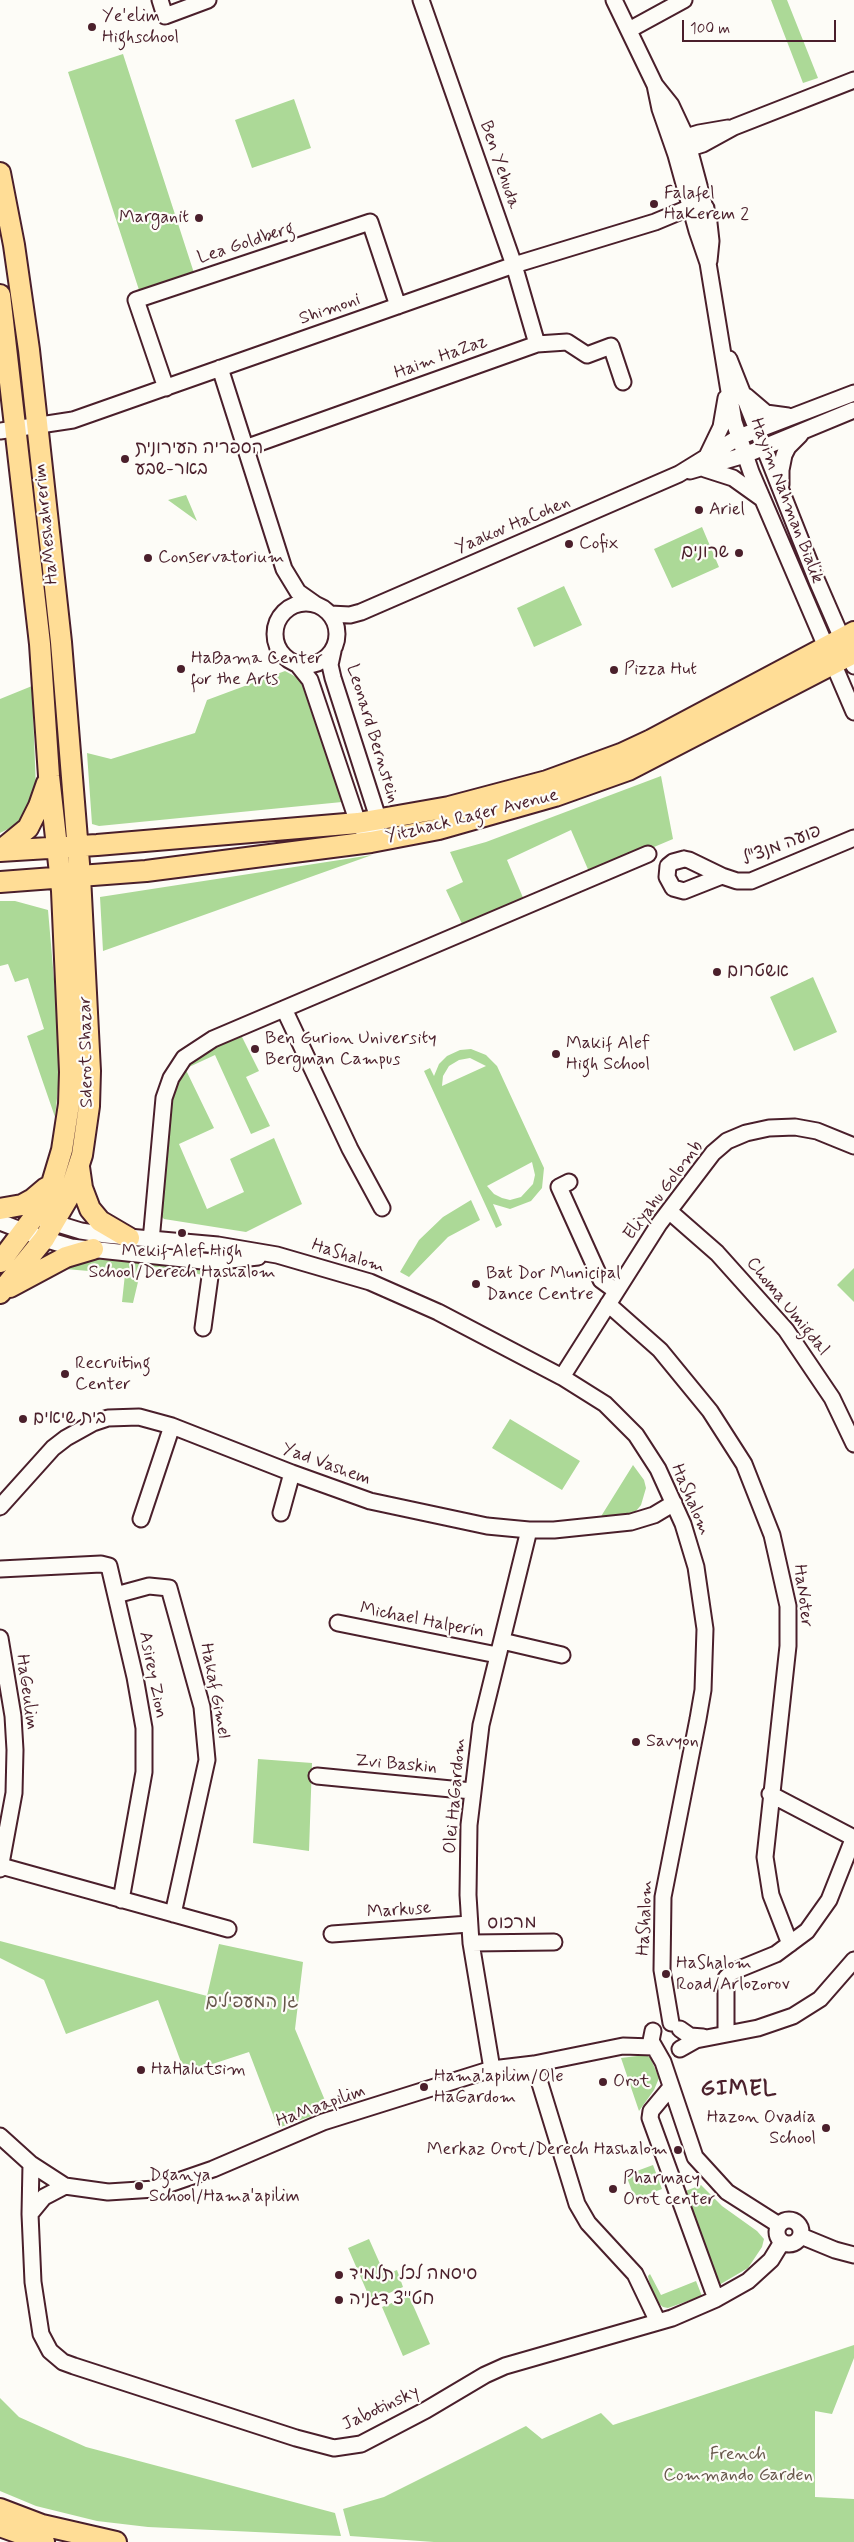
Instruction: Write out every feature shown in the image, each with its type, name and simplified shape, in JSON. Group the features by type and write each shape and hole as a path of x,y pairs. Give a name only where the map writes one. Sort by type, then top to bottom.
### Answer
{"main road":[{"name":"HaMeshahrerim","path":"0,173 14,246 37,426 61,642 77,846 70,876"},
{"name":"HaMeshahrerim","path":"0,295 8,430 40,638 49,776 56,847 70,876"},
{"name":"Yitzhack Rager Avenue","path":"0,851 378,821 449,806 547,781 610,759 844,651"},
{"name":"Yitzhack Rager Avenue","path":"0,882 146,871 371,842 439,829 554,796 613,776 654,759 844,651"},
{"path":"0,851 28,828 40,806 49,776"},
{"name":"Sderot Shazar","path":"0,1293 44,1240 68,1198 79,1164 89,1106 90,1072 70,876"},
{"name":"Sderot Shazar","path":"0,1262 29,1224 50,1190 58,1166 69,1104 70,876"},
{"path":"79,1164 82,1188 90,1209 100,1221 129,1238"},
{"path":"0,1209 22,1205 43,1193 58,1166"},
{"path":"0,1293 66,1258 93,1249"},
{"path":"0,2509 42,2525 116,2542"},
{"path":"0,2526 44,2542"}],"street":[{"path":"160,0 165,16 208,0"},
{"name":"Ben Yehuda","path":"421,0 514,266 537,344"},
{"name":"Hayim Nahman Bialik","path":"614,0 655,86 660,109 673,148 697,211 711,232 708,263 720,337 734,387 739,437 745,455 763,500 844,651"},
{"path":"629,30 684,0"},
{"path":"673,148 688,143 710,130 734,127 854,80"},
{"name":"Hayim Nahman Bialik","path":"655,86 671,105 688,143 697,211"},
{"name":"Shimoni","path":"8,430 73,420 514,266 655,222 697,211"},
{"name":"Lea Goldberg","path":"166,388 136,300 370,222 398,306"},
{"name":"Haim HaZaz","path":"245,448 537,344 567,342 587,355 611,346 623,382"},
{"path":"220,368 284,569 298,592 330,614 338,632 335,647 318,664 298,665"},
{"path":"763,500 734,478 704,462 721,427 734,387 766,413 782,416 804,412 854,393"},
{"name":"Hayim Nahman Bialik","path":"734,387 757,430 844,651"},
{"name":"Yaakov HaCohen","path":"704,462 745,455 854,410"},
{"name":"Yaakov HaCohen","path":"330,614 350,615 361,612 679,474 704,462 739,437 804,412"},
{"path":"782,494 781,470 784,455 797,437 811,428"},
{"path":"284,569 286,600 276,630 277,645 282,654 298,665 310,680 358,823 371,842"},
{"path":"280,617 296,605 314,604"},
{"name":"Yaakov HaCohen","path":"335,647 347,627 361,612"},
{"name":"Leonard Bernstein","path":"335,647 330,665 333,678 378,821 371,842"},
{"path":"844,651 854,712"},
{"name":"פועה מנצ\"ל","path":"722,876 737,881 751,882 854,838"},
{"path":"151,1241 164,1098 171,1078 184,1058 196,1048 213,1039 648,854"},
{"path":"284,1009 350,1149 382,1208"},
{"name":"Eliyahu Golomb","path":"562,1377 669,1211 713,1153 727,1142 746,1133 770,1128 795,1127 817,1131 854,1146"},
{"name":"HaNoter","path":"569,1182 559,1187 601,1280 612,1298 660,1350 710,1411 744,1464 772,1535 788,1606 788,1646 770,1794 765,1857 768,1882 790,1944"},
{"path":"0,1209 29,1224"},
{"name":"Choma Umigdal","path":"669,1211 717,1253 786,1330 810,1362 832,1398 854,1444"},
{"path":"0,1222 29,1224"},
{"name":"HaShalom","path":"29,1224 55,1222 81,1231 129,1238 218,1245 277,1255 341,1272 405,1297 562,1377 605,1404 632,1430 649,1453 674,1504 696,1567 703,1609 705,1651 698,1719 663,1897 662,1952 665,2028"},
{"name":"HaShalom","path":"29,1224 44,1240 71,1247 212,1262 277,1255"},
{"path":"202,1328 212,1262"},
{"name":"Yad Vashem","path":"0,1507 53,1448 66,1438 93,1423 108,1418 139,1417 172,1426 370,1501 487,1526 554,1530 631,1522 654,1515 674,1504"},
{"path":"141,1519 172,1426"},
{"path":"281,1514 292,1473"},
{"name":"Olei HaGardom","path":"492,2069 469,1924 468,1862 472,1791 481,1725 529,1530"},
{"name":"Asirey Zion","path":"0,1569 101,1564 109,1566 141,1704 144,1748 139,1805 121,1900"},
{"name":"Hakaf Gimel","path":"116,1595 149,1586 169,1588 202,1708 207,1760 173,1914"},
{"name":"Michael Halperin","path":"338,1623 500,1648 562,1655"},
{"name":"HaGeulim","path":"0,1638 13,1716 15,1750 14,1793 0,1868"},
{"name":"Zvi Baskin","path":"317,1776 472,1791"},
{"path":"726,2034 726,1978 790,1944 807,1931 828,1900 854,1838 770,1794"},
{"path":"0,1868 228,1929"},
{"name":"Markuse","path":"332,1934 469,1924"},
{"name":"מרכוס","path":"471,1943 554,1942"},
{"path":"678,2051 692,2042 772,2024 800,2012 820,1999 854,1960"},
{"path":"665,2028 690,2036 708,2037"},
{"path":"665,2028 655,2049 661,2056 695,2157 727,2192 779,2225"},
{"path":"665,2028 683,2039 673,2065 695,2136 709,2164 727,2192"},
{"name":"HaMaapilim","path":"31,2164 65,2186 108,2192 154,2189 213,2169 324,2122 492,2069 534,2064 631,2045 665,2028"},
{"name":"HaMaapilim","path":"631,2045 655,2049 664,2055 678,2051"},
{"path":"534,2064 577,2204 588,2223 635,2274 658,2322"},
{"path":"671,2087 651,2111 650,2118 716,2299"},
{"path":"0,2136 31,2164"},
{"name":"Jabotinsky","path":"31,2164 30,2214 33,2282 41,2334 50,2351 63,2362 74,2366 296,2438 334,2448 361,2444 505,2366 658,2322 716,2299 748,2281 771,2260 782,2242"},
{"path":"30,2214 44,2197 65,2186"},
{"path":"788,2220 795,2221 802,2229 801,2236 793,2244 782,2242 778,2236 779,2225 788,2220"},
{"path":"801,2236 834,2250 854,2255"}],"green space":[{"path":"771,0 787,0 818,78 803,83"},
{"path":"123,54 194,273 139,290 68,72"},
{"path":"294,99 311,148 252,168 235,120"},
{"path":"186,495 197,521 168,500"},
{"path":"702,527 719,567 672,588 654,549"},
{"path":"564,586 582,625 534,647 517,608"},
{"path":"285,671 300,679 342,802 99,826 92,824 87,753 111,759 195,733 207,700"},
{"path":"32,686 36,789 27,811 18,824 0,833 0,699"},
{"path":"661,776 673,839 590,874 571,830 507,860 524,900 464,928 446,890 463,882 450,852 486,842"},
{"path":"372,855 103,951 100,897"},
{"path":"0,901 15,901 48,910 61,1060 55,1117 27,1036 44,1029 28,978 15,982 8,964 0,966"},
{"path":"813,977 837,1032 794,1051 770,997"},
{"path":"240,1033 259,1071 246,1077 270,1126 251,1134 215,1055 189,1067 186,1061"},
{"path":"471,1049 486,1055 497,1066 544,1168 542,1188 531,1201 510,1209 493,1204 502,1225 496,1228 424,1071 430,1068 434,1076 439,1064 447,1056 460,1050","holes":["470,1058 486,1066 442,1086 443,1076 449,1066 459,1060","532,1162 535,1175 533,1184 521,1197 510,1200 502,1198 494,1194 487,1186"]},
{"path":"185,1068 214,1128 179,1144 207,1209 244,1192 230,1159 274,1138 302,1204 246,1232 164,1219 160,1215 173,1092 176,1080"},
{"path":"471,1200 480,1220 448,1237 409,1277 400,1272 419,1240 443,1217"},
{"path":"83,1255 199,1267 204,1275 142,1265 133,1303 122,1302 125,1274 65,1269 75,1259"},
{"path":"854,1268 854,1302 837,1285"},
{"path":"510,1419 580,1461 562,1490 492,1448"},
{"path":"633,1465 644,1480 646,1488 641,1505 636,1511 627,1514 600,1518"},
{"path":"258,1759 312,1763 309,1851 253,1843"},
{"name":"גן המעפילים","path":"0,1941 207,1996 219,1944 303,1962 295,2029 329,2110 278,2128 249,2052 185,2073 158,2000 66,2034 44,1980 0,1958"},
{"path":"645,2055 650,2057 659,2078 654,2090 639,2111 621,2058"},
{"path":"653,2165 662,2189 635,2199 626,2175"},
{"path":"701,2185 722,2206 757,2231 764,2239 762,2247 748,2268 719,2285 683,2192"},
{"path":"369,2239 385,2275 397,2270 403,2287 371,2301 348,2248"},
{"path":"650,2274 661,2295 696,2281 702,2296 668,2308 663,2307 657,2302 649,2281 648,2276"},
{"path":"409,2296 430,2344 403,2356 382,2307"},
{"name":"French Commando Garden","path":"854,2345 854,2358 832,2414 815,2411 815,2497 854,2499 854,2542 434,2542 350,2536 343,2509 384,2497 526,2426 542,2439 601,2413 613,2425"},
{"path":"0,2398 19,2417 86,2447 335,2513 341,2536 148,2527 97,2521 36,2506 0,2491"}],"place":[{"name":"Ye'elim Highschool","path":"92,27"},
{"name":"Falafel HaKerem 2","path":"654,204"},
{"name":"Marganit","path":"199,218"},
{"name":"הספריה העירונית באר-שבע","path":"125,459"},
{"name":"Ariel","path":"699,510"},
{"name":"Cofix","path":"569,544"},
{"name":"שרונים","path":"739,553"},
{"name":"Conservatorium","path":"148,558"},
{"name":"HaBama Center for the Arts","path":"181,669"},
{"name":"Pizza Hut","path":"614,670"},
{"name":"אשטרום","path":"717,972"},
{"name":"Ben Gurion University Bergman Campus","path":"255,1049"},
{"name":"Makif Alef High School","path":"556,1054"},
{"name":"Mekif Alef High School/Derech Hashalom","path":"182,1233"},
{"name":"Bat Dor Municipal Dance Centre","path":"476,1284"},
{"name":"Recruiting Center","path":"65,1374"},
{"name":"בית שיאים","path":"23,1419"},
{"name":"Savyon","path":"636,1742"},
{"name":"HaShalom Road/Arlozorov","path":"666,1974"},
{"name":"HaHalutsim","path":"141,2070"},
{"name":"Orot","path":"603,2082"},
{"name":"Hama'apilim/Ole HaGardom","path":"424,2087"},
{"name":"Hazon Ovadia School","path":"826,2128"},
{"name":"Merkaz Orot/Derech Hashalom","path":"678,2150"},
{"name":"Dganya School/Hama'apilim","path":"139,2186"},
{"name":"Pharmacy Orot center","path":"613,2189"},
{"name":"סיסמה לכל תלמיד","path":"339,2275"},
{"name":"חט''צ דגניה","path":"339,2300"}],"district":[{"name":"GIMEL","path":"739,2090"}]}
